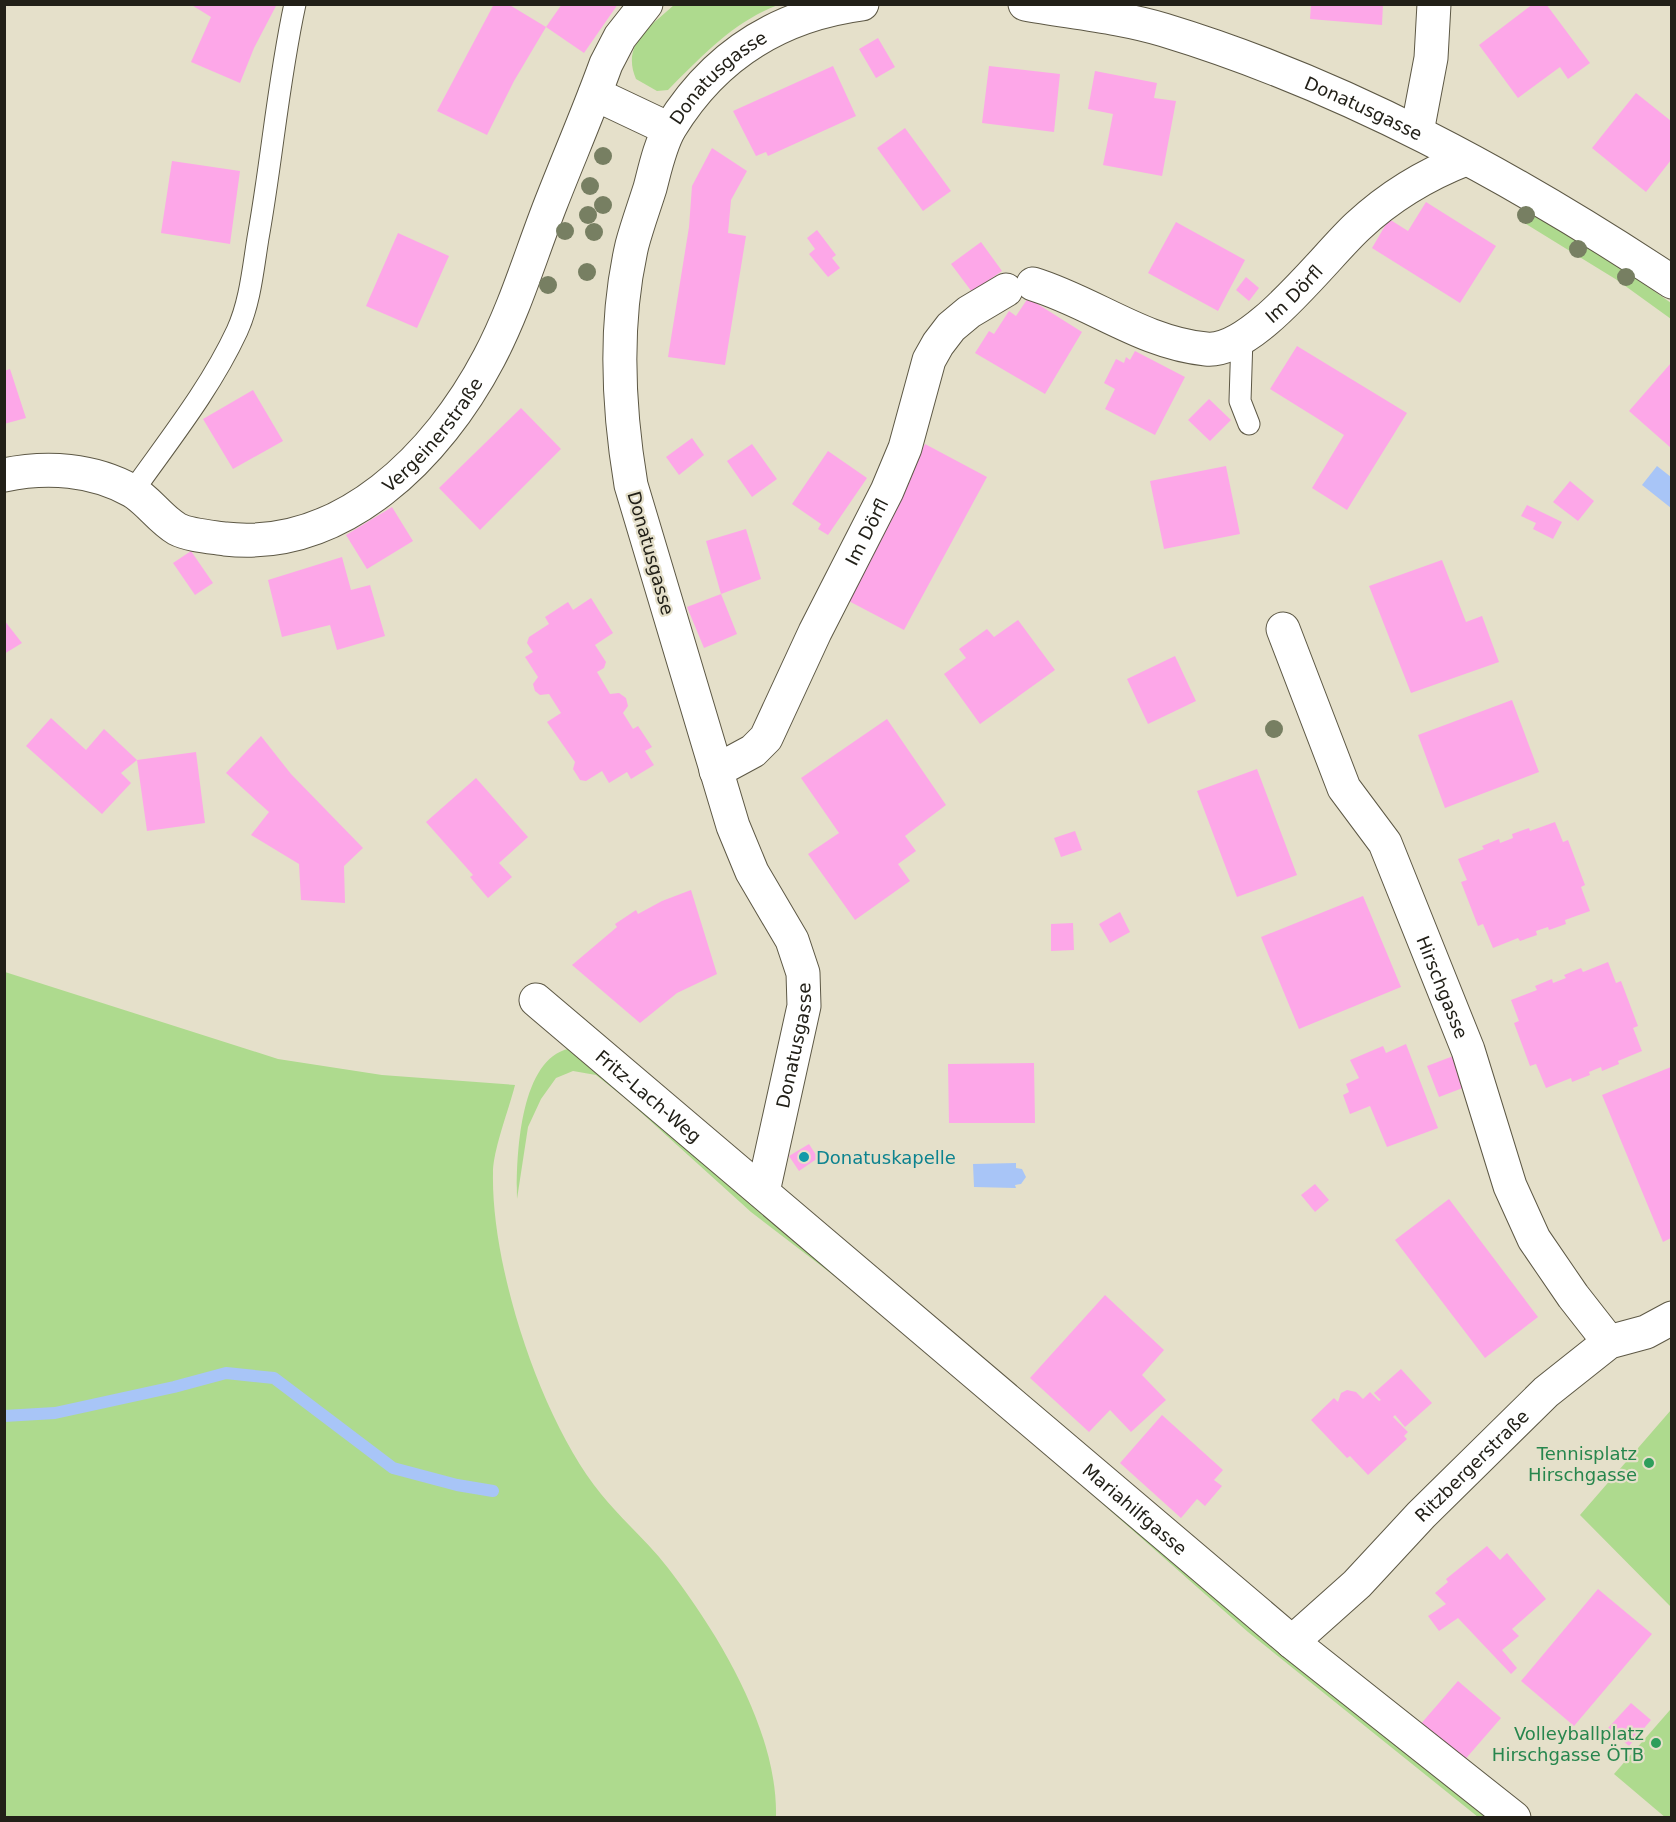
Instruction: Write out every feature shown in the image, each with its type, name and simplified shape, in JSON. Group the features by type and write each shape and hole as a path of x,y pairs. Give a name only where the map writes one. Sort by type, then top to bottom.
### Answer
{"street":[{"name":"Vergeinerstraße","path":"4,476 21,472 84,472 133,491 178,530 226,539 282,537 330,523 378,495 420,456 456,412 490,357 620,37 646,4"},
{"name":"Donatusgasse","path":"763,1192 804,1006 803,973 792,940 752,872 733,826 716,771 631,485 622,434 620,373 632,246 669,129 702,86 736,51 771,31 806,17 862,4"},
{"name":"Donatusgasse","path":"1025,4 1162,29 1293,77 1417,132 1600,235 1671,282"},
{"path":"1417,132 1431,58 1434,4"},
{"path":"595,94 669,129"},
{"name":"Im Dörfl","path":"716,771 753,751 766,738 905,448 929,360 951,327 969,312 1019,287 1186,347 1210,350 1242,337 1262,325 1359,225 1388,201 1434,171 1466,159"},
{"name":"Hirschgasse","path":"1283,629 1344,788 1385,843 1468,1050 1510,1186 1529,1228 1572,1296 1609,1342"},
{"name":"Fritz-Lach-Weg","path":"536,1000 763,1192"},
{"name":"Mariahilfgasse","path":"763,1192 1292,1641 1514,1818"},
{"name":"Ritzbergerstraße","path":"1292,1641 1357,1584 1421,1515 1538,1399 1609,1342 1646,1332 1671,1318"}],"lane":[{"path":"133,491 215,370 237,331 245,310 263,210 278,95 295,4"},
{"path":"1242,337 1240,401 1249,424"}],"green space":[{"path":"674,5 778,5 732,30 668,90 657,91 636,79 632,67 632,56 640,37"},
{"path":"1526,210 1623,269 1671,303 1671,319 1617,280 1521,221"},
{"path":"5,972 278,1059 382,1075 515,1085 498,1141 493,1173 501,1253 510,1297 524,1341 540,1385 579,1463 609,1504 668,1568 707,1623 742,1685 767,1752 774,1785 776,1817 5,1817"},
{"path":"573,1048 643,1107 731,1188 869,1291 1498,1817 1478,1817 1248,1632 910,1334 751,1212 625,1098 596,1075 573,1071 556,1078 541,1099 528,1127 517,1199 520,1135 531,1088 541,1068 555,1055"},
{"name":"Tennisplatz Hirschgasse","path":"1671,1410 1671,1607 1580,1515"},
{"name":"Volleyballplatz Hirschgasse ÖTB","path":"1670,1710 1672,1817 1666,1818 1614,1774"}],"water":[{"path":"1657,466 1671,477 1671,508 1642,485"},
{"path":"1016,1163 1016,1168 1022,1169 1026,1177 1021,1184 1015,1185 1016,1188 974,1187 973,1164"}],"building":[{"path":"190,4 277,4 254,48 240,83 191,62 211,17"},
{"path":"494,4 508,4 546,27 514,81 487,135 437,111"},
{"path":"562,4 618,4 584,53 546,27"},
{"path":"1311,4 1383,4 1382,25 1310,19"},
{"path":"1533,4 1546,4 1590,63 1568,79 1560,67 1518,98 1479,45"},
{"path":"878,38 895,67 876,78 859,49"},
{"path":"833,66 856,116 768,156 766,152 756,156 733,111"},
{"path":"989,66 1060,74 1054,132 982,123"},
{"path":"1095,71 1157,83 1154,98 1176,101 1162,176 1103,165 1113,114 1088,109"},
{"path":"1636,93 1671,121 1671,160 1646,192 1592,148"},
{"path":"905,128 951,191 923,211 877,148"},
{"path":"712,148 747,171 731,200 728,233 746,236 725,365 668,357 689,227 692,186"},
{"path":"172,161 240,171 230,244 161,233"},
{"path":"1426,202 1496,246 1460,303 1372,248 1389,219 1408,231"},
{"path":"1176,222 1245,260 1218,311 1148,273"},
{"path":"817,230 836,255 832,258 840,268 828,277 809,254 815,249 807,238"},
{"path":"398,233 449,256 417,328 366,306"},
{"path":"981,242 1002,271 972,292 951,264"},
{"path":"1246,277 1259,288 1249,301 1236,290"},
{"path":"1028,298 1082,332 1045,394 975,353 989,331 994,334 1009,311 1016,316"},
{"path":"1297,346 1407,413 1347,510 1312,488 1344,435 1270,389"},
{"path":"1135,351 1185,377 1155,435 1105,409 1115,389 1104,383 1116,359 1124,363 1126,357 1130,360"},
{"path":"1671,363 1671,448 1629,411"},
{"path":"10,369 26,418 4,424 4,371"},
{"path":"253,390 283,441 233,469 203,419"},
{"path":"1209,399 1231,420 1210,441 1188,420"},
{"path":"521,408 561,449 480,530 439,488"},
{"path":"692,438 704,455 679,475 666,457"},
{"path":"752,444 777,479 752,497 727,461"},
{"path":"925,444 987,477 904,630 843,598"},
{"path":"828,451 867,478 828,535 818,529 821,524 792,504"},
{"path":"1226,466 1240,534 1164,549 1150,481"},
{"path":"1570,481 1594,501 1578,521 1553,502"},
{"path":"1527,505 1562,522 1553,539 1533,529 1536,523 1521,516"},
{"path":"392,507 413,541 367,569 346,535"},
{"path":"746,529 761,579 721,594 706,541"},
{"path":"191,551 213,583 195,595 173,563"},
{"path":"342,557 351,590 370,585 385,636 337,650 330,625 282,637 268,580"},
{"path":"1442,560 1466,622 1482,616 1499,662 1411,693 1369,586"},
{"path":"721,594 737,634 704,648 687,607"},
{"path":"591,598 613,633 595,645 606,662 604,668 597,672 610,694 619,693 626,698 628,706 623,713 633,729 638,726 652,747 645,751 654,765 631,779 627,772 609,783 602,771 586,781 580,780 573,769 575,762 547,722 561,713 549,694 540,695 535,691 533,684 538,677 525,657 533,652 527,643 529,637 549,624 545,617 568,602 573,610"},
{"path":"4,620 22,643 4,654"},
{"path":"1018,620 1055,670 980,724 944,674 966,658 959,649 987,629 994,637"},
{"path":"1175,656 1196,701 1148,724 1127,679"},
{"path":"1512,700 1539,772 1445,808 1418,735"},
{"path":"51,718 86,750 104,729 137,760 121,773 131,783 102,814 26,746"},
{"path":"887,719 946,805 905,836 916,851 898,864 910,881 855,920 808,854 839,833 801,778"},
{"path":"261,736 291,774 363,848 344,866 345,903 301,900 299,864 251,835 269,812 226,773"},
{"path":"196,752 205,823 147,831 137,760"},
{"path":"1257,769 1297,875 1237,897 1197,791"},
{"path":"476,778 528,837 499,863 512,877 488,898 470,877 473,875 426,822"},
{"path":"1555,822 1563,842 1568,840 1585,885 1581,887 1590,911 1565,920 1566,924 1549,930 1548,927 1536,931 1537,935 1520,941 1518,938 1493,948 1483,924 1478,926 1461,882 1467,880 1458,859 1484,849 1482,846 1499,839 1500,843 1513,838 1512,834 1529,828 1530,831"},
{"path":"1075,831 1082,850 1061,857 1054,838"},
{"path":"691,890 717,974 677,993 640,1023 572,965 617,927 615,924 636,910 638,914 662,901"},
{"path":"1363,896 1401,987 1299,1029 1261,937"},
{"path":"1120,912 1130,932 1110,943 1099,924"},
{"path":"1073,923 1074,950 1051,951 1051,924"},
{"path":"1608,962 1616,983 1621,981 1638,1026 1633,1028 1642,1051 1602,1071 1601,1067 1589,1072 1590,1075 1572,1082 1571,1078 1546,1088 1536,1064 1530,1066 1514,1023 1519,1021 1511,1000 1537,990 1535,986 1552,979 1553,983 1566,978 1564,975 1581,968 1583,972"},
{"path":"1406,1044 1438,1128 1387,1147 1370,1106 1350,1114 1343,1095 1349,1092 1346,1084 1359,1078 1350,1060 1383,1046 1386,1053"},
{"path":"1456,1055 1468,1086 1439,1097 1427,1066"},
{"path":"1034,1063 1035,1123 949,1123 948,1064"},
{"path":"1671,1067 1671,1238 1663,1242 1602,1095"},
{"name":"Donatuskapelle","path":"809,1144 818,1158 799,1171 789,1156"},
{"path":"1315,1184 1329,1200 1315,1212 1301,1195"},
{"path":"1449,1199 1538,1317 1485,1358 1395,1240"},
{"path":"1105,1295 1164,1350 1142,1375 1166,1400 1131,1432 1110,1410 1089,1432 1030,1378"},
{"path":"1401,1369 1432,1403 1405,1427 1395,1415 1393,1417 1408,1432 1404,1436 1407,1439 1368,1475 1350,1456 1347,1458 1311,1420 1334,1398 1338,1402 1341,1393 1347,1390 1356,1392 1363,1399 1370,1392 1379,1401 1381,1400 1374,1393"},
{"path":"1162,1415 1223,1470 1214,1480 1222,1486 1205,1506 1197,1499 1181,1518 1120,1463"},
{"path":"1487,1546 1500,1560 1507,1553 1546,1599 1512,1629 1519,1636 1502,1650 1517,1668 1511,1674 1458,1618 1439,1631 1428,1616 1446,1604 1435,1593 1448,1582 1446,1579"},
{"path":"1598,1589 1652,1634 1574,1726 1521,1681"},
{"path":"1458,1681 1501,1718 1462,1763 1419,1726"},
{"path":"1631,1703 1651,1720 1629,1746 1608,1728"}],"waterway":[{"path":"4,1416 55,1413 226,1373 274,1378 393,1468 457,1485 493,1491"}],"place":[{"name":"Donatuskapelle","path":"804,1157"},
{"name":"Tennisplatz Hirschgasse","path":"1649,1463"},
{"name":"Volleyballplatz Hirschgasse ÖTB","path":"1656,1743"}]}
